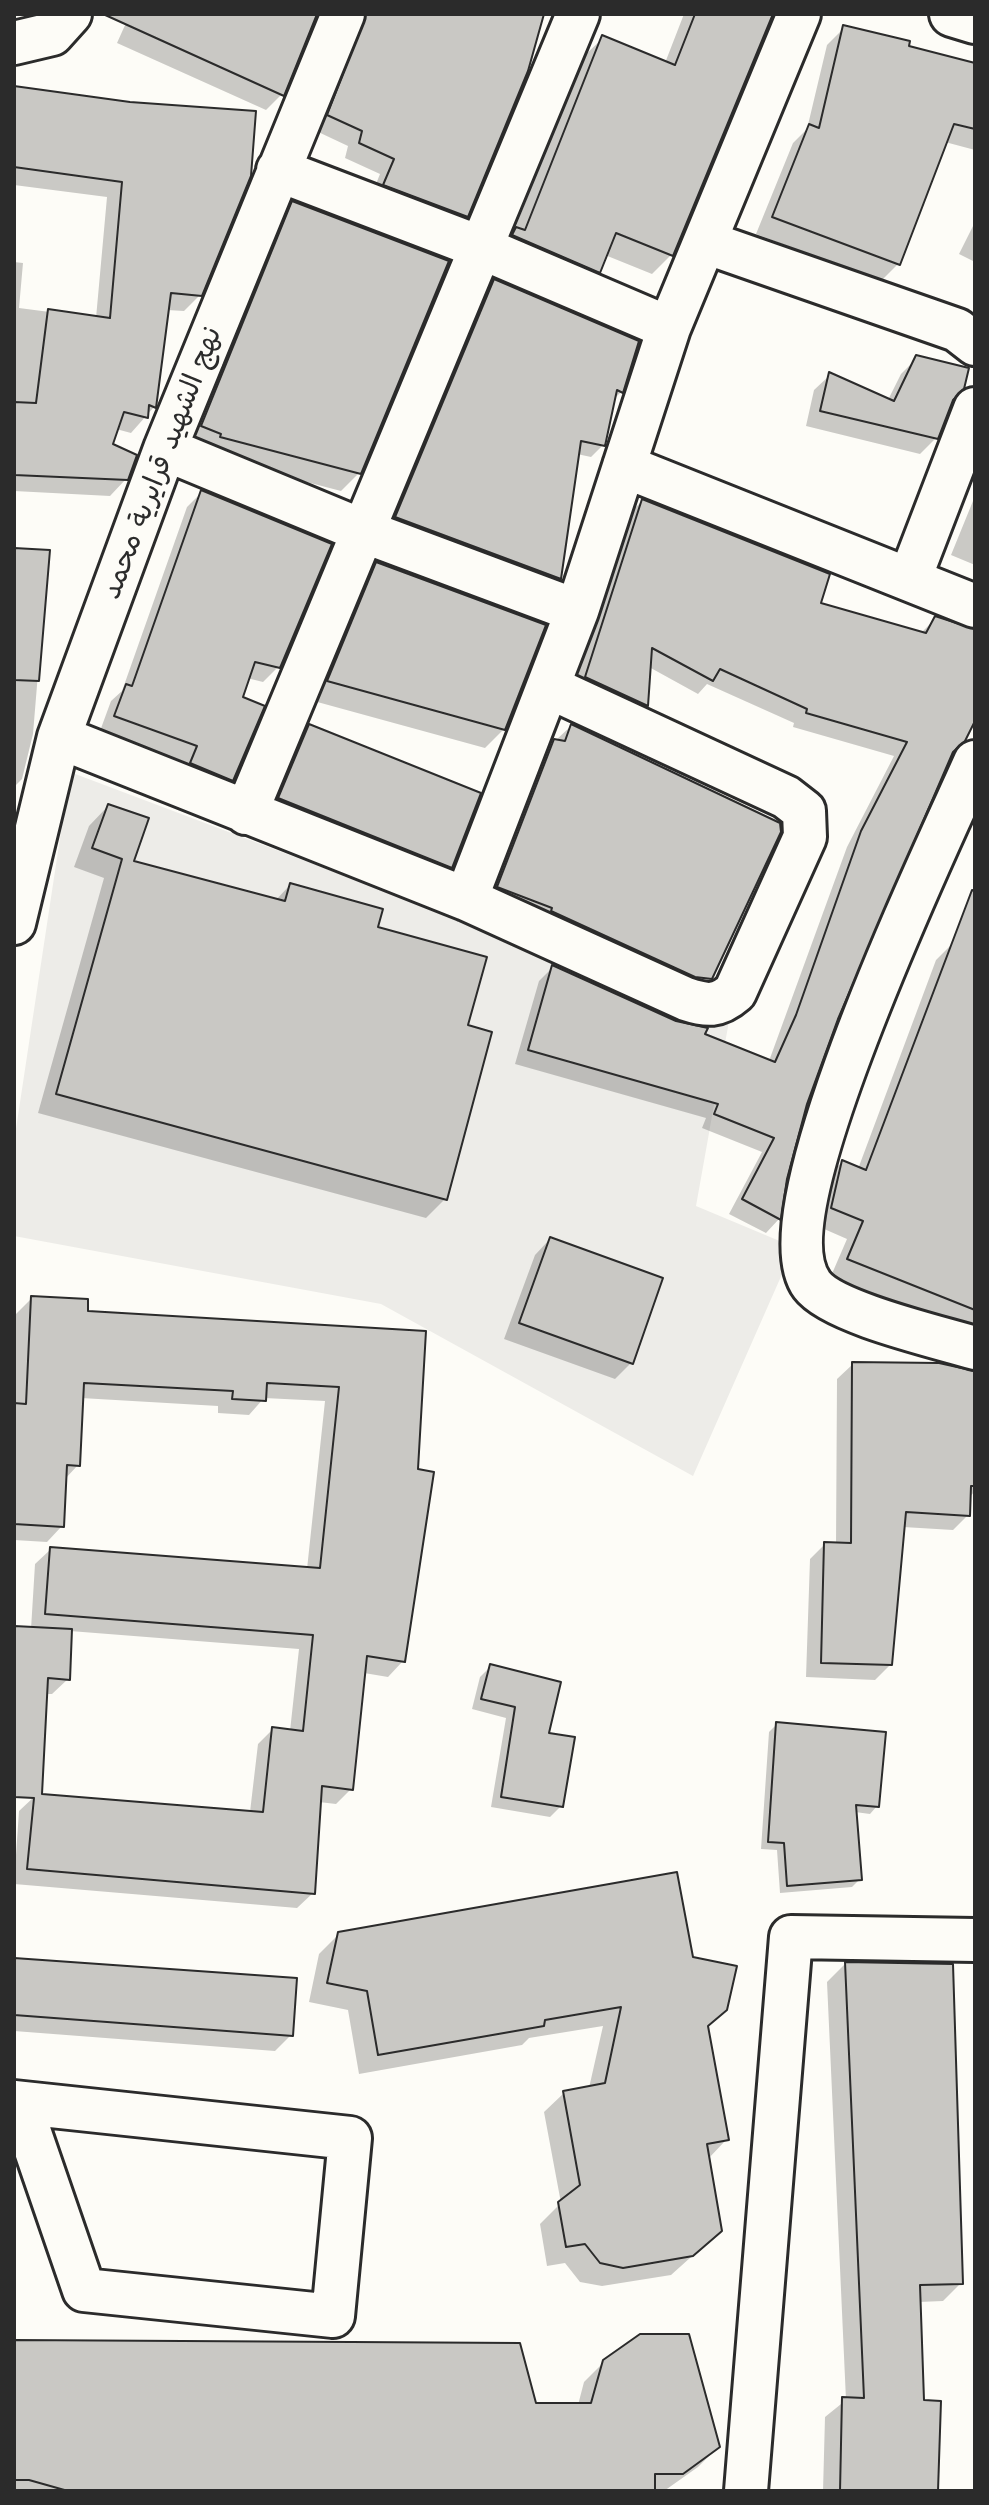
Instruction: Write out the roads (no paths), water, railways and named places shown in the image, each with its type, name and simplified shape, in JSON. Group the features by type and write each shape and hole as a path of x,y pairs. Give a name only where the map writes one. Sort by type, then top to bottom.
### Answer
{"street":[{"path":"14,43 52,34 70,14"},
{"name":"نهج الشهيد قرايرية محمد","path":"14,923 59,737 165,449 343,14"},
{"path":"246,813 578,14"},
{"path":"466,899 577,611 669,328 799,14"},
{"path":"952,14 975,21"},
{"path":"278,170 482,248 669,328"},
{"path":"705,242 957,330 975,344"},
{"path":"910,578 975,409"},
{"path":"165,449 363,531 577,611"},
{"path":"624,466 975,606"},
{"path":"59,737 466,899 686,999 715,1006 735,992 805,837 807,822 798,804 549,687"},
{"path":"975,762 851,1047 812,1174 802,1246 810,1283 830,1300 883,1321 975,1348"},
{"path":"746,2491 791,1937 975,1940"},
{"path":"17,2103 350,2138 333,2316 84,2290 17,2103"}]}
